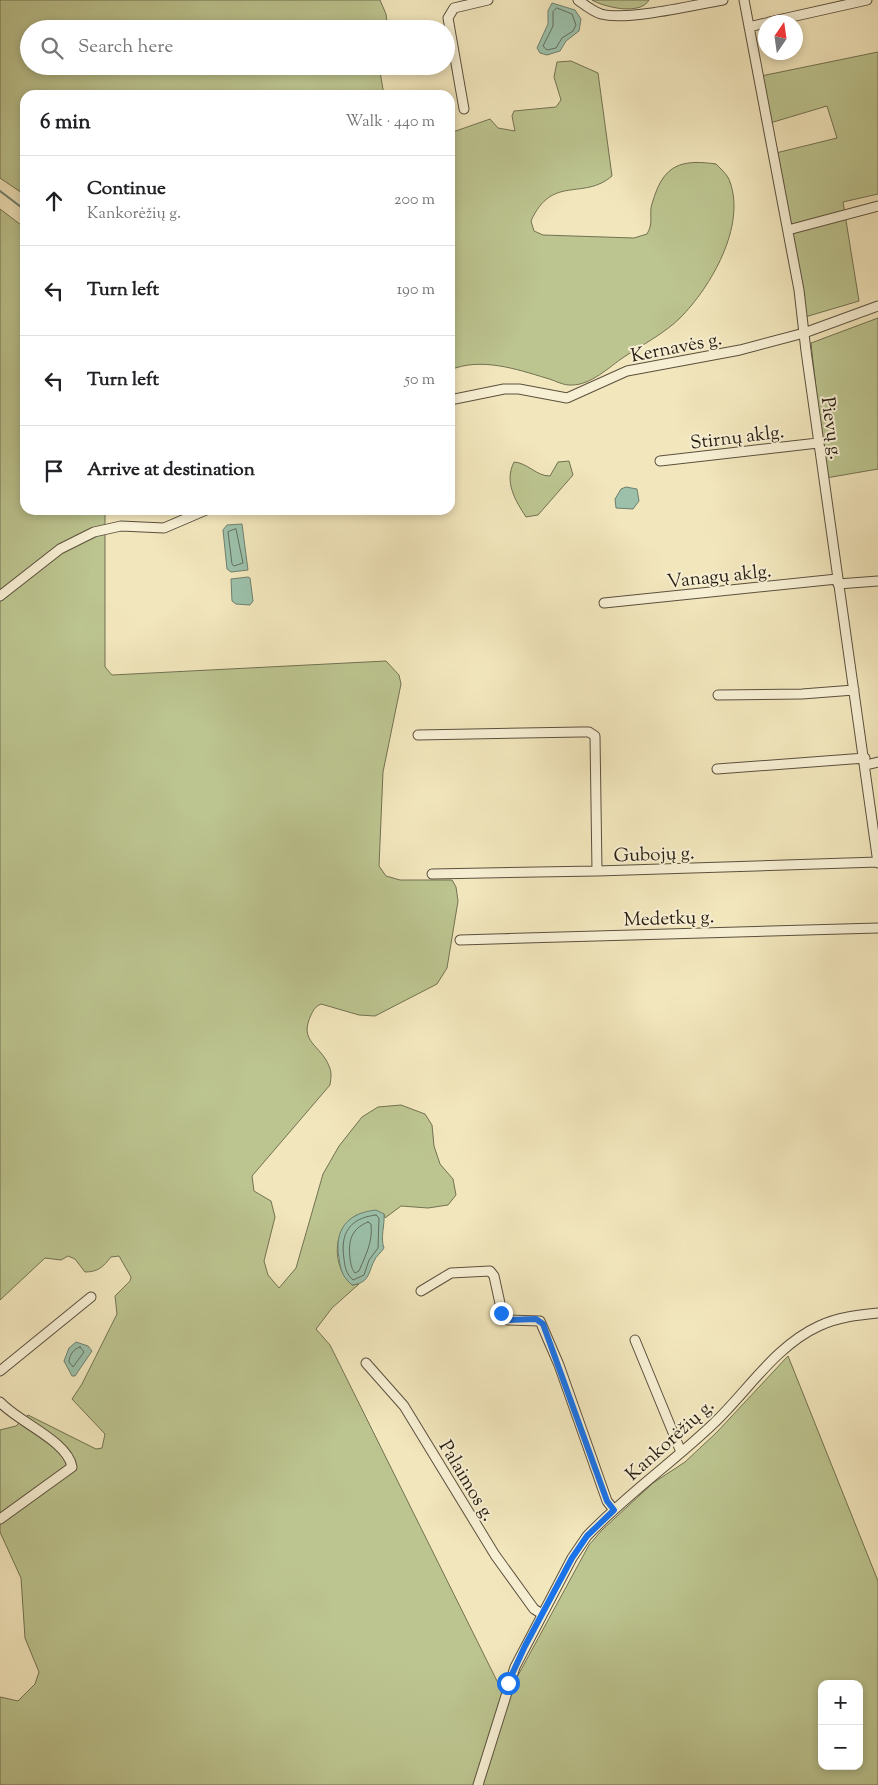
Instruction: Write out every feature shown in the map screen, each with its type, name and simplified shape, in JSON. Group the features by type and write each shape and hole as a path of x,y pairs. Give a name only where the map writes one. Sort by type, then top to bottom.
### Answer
{"street":[{"path":"448,20 454,8 488,0"},
{"path":"578,0 599,13 611,15 646,13 723,0"},
{"name":"Pievų g.","path":"744,0 799,290 838,581 876,823 878,863"},
{"path":"802,15 867,0"},
{"path":"749,27 758,25"},
{"path":"455,58 464,109"},
{"path":"788,230 878,206"},
{"name":"Kernavės g.","path":"455,399 504,389 518,389 568,398 627,371 740,350 804,333 878,306"},
{"name":"Stirnų aklg.","path":"660,462 818,442"},
{"path":"0,596 60,549 94,532 121,526 164,528 194,515"},
{"name":"Vanagų aklg.","path":"604,603 838,581 878,581"},
{"path":"718,695 802,694 854,690"},
{"path":"418,735 589,732 595,736 597,871"},
{"path":"717,769 865,761 878,762"},
{"name":"Gubojų g.","path":"432,874 878,863"},
{"name":"Medetkų g.","path":"460,940 878,928"},
{"path":"422,1291 451,1272 490,1271 494,1276 503,1316 508,1320 540,1321 559,1365 607,1501 614,1510"},
{"path":"0,1372 91,1297"},
{"name":"Kankorėžių g.","path":"478,1785 508,1683 542,1614 579,1546 614,1510 715,1422 763,1370 794,1341 818,1326 844,1317 878,1313"},
{"path":"635,1340 681,1452"},
{"name":"Palaimos g.","path":"366,1363 404,1406 495,1556 534,1609 542,1614"},
{"path":"0,1402 9,1411 62,1449 71,1458 72,1467 0,1518"}],"shaded area":[{"path":"0,0 380,0 387,20 20,20 20,75 381,75 383,90 20,90 20,192 0,178"},
{"path":"592,0 649,0 638,8 622,9"},
{"path":"878,52 878,194 843,202 859,301 805,317 776,153 837,138 827,106 770,123 761,76"},
{"path":"571,61 598,73 612,176 590,187 568,190 548,198 539,207 531,221 534,231 543,235 634,238 647,234 651,224 653,200 661,182 672,169 687,163 716,164 729,179 734,199 733,217 723,255 714,273 692,305 680,318 660,334 600,375 586,382 572,385 566,385 523,371 486,364 474,364 455,368 455,131 490,119 498,128 515,131 512,116 514,111 556,107 561,100 554,77 557,62"},
{"path":"0,209 20,224 20,515 105,515 105,667 112,675 386,661 399,675 401,684 383,772 379,866 386,876 400,880 452,880 456,887 458,901 447,968 437,984 375,1016 359,1015 321,1004 315,1008 311,1015 307,1031 312,1043 329,1066 331,1073 330,1085 252,1176 254,1191 271,1201 275,1217 264,1261 268,1275 279,1288 296,1268 323,1174 339,1146 362,1117 378,1107 401,1105 425,1114 432,1125 434,1146 440,1164 453,1179 456,1195 448,1205 428,1208 401,1206 385,1218 384,1214 363,1214 357,1215 348,1221 342,1229 339,1239 337,1248 338,1259 345,1277 352,1285 359,1284 332,1308 316,1329 330,1345 499,1685 510,1690 589,1545 602,1530 653,1483 685,1462 717,1432 788,1356 878,1581 878,1785 0,1785 0,1697 18,1701 35,1684 39,1672 25,1638 21,1578 0,1532 0,1430 16,1426 28,1415 96,1449 102,1448 105,1434 72,1399 82,1384 117,1314 115,1296 130,1281 131,1277 119,1256 111,1257 103,1266 90,1272 85,1272 75,1259 68,1256 61,1260 45,1258 0,1300"},
{"path":"878,318 878,469 826,478 811,343"},
{"path":"569,461 573,475 538,515 526,517 512,491 510,477 514,462 540,474 550,476 558,462"}],"water":[{"path":"552,3 575,10 581,19 579,31 566,41 560,51 547,55 540,53 537,48 548,24 548,11"},
{"path":"626,487 637,489 639,501 633,509 616,508 615,499 621,489"},
{"path":"242,524 248,570 231,572 227,569 223,530 227,525"},
{"path":"250,578 253,601 250,605 236,604 232,601 231,579"},
{"path":"376,1210 384,1214 382,1240 384,1248 375,1259 365,1280 352,1285 342,1273 340,1266 338,1248 341,1231 350,1219"},
{"path":"76,1342 88,1346 92,1351 75,1376 72,1376 64,1361 69,1348"}],"waterway":[{"path":"0,191 20,206"}],"route":[{"path":"501,1313 508,1320 536,1319 543,1324 607,1501 614,1510 579,1546 525,1646 508,1683"}]}
